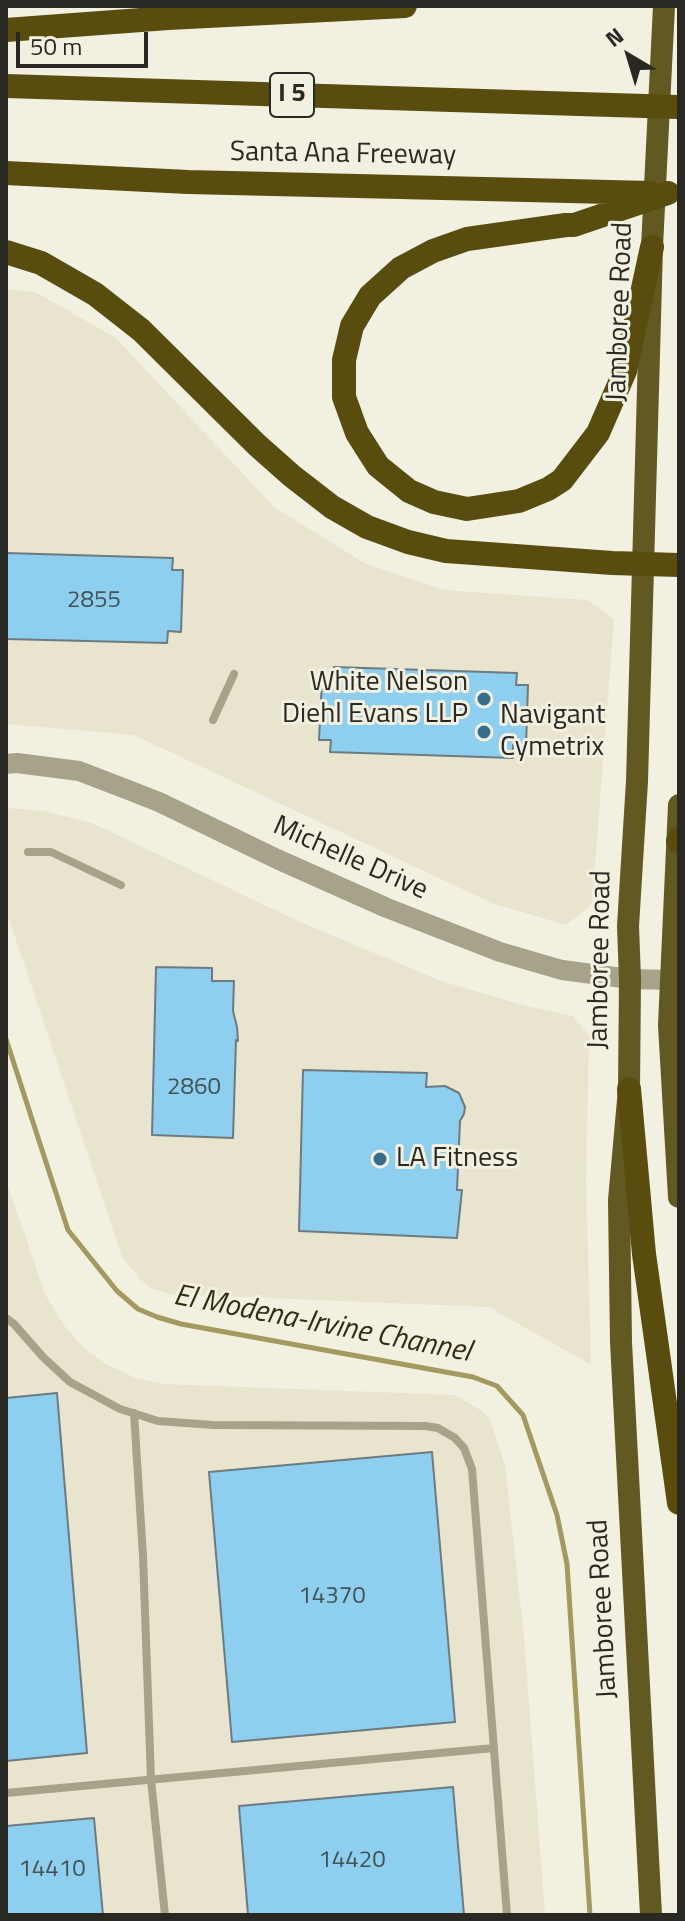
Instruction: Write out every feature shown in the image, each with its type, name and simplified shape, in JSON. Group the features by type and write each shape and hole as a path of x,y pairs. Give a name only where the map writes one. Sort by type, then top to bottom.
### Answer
{"highway":[{"path":"6,30 405,6"},
{"name":"Jamboree Road","path":"651,1915 621,1342 619,1200 629,1089 628,926 637,781 652,247 664,6"},
{"name":"Santa Ana Freeway","path":"6,86 679,107"},
{"name":"Santa Ana Freeway","path":"6,173 188,182 674,193"},
{"path":"652,247 625,371 598,433 562,480 519,501 467,509 434,502 409,491 378,466 357,433 344,397 344,360 352,326 370,296 401,268 433,251 467,239 574,225 674,193"},
{"path":"6,252 41,263 95,294 141,330 292,476 332,507 367,527 408,542 446,551 679,565"},
{"path":"679,805 675,980 669,1025 679,1197"},
{"path":"629,1089 644,1254 679,1503"}],"street":[{"name":"Michelle Drive","path":"6,764 79,771 159,802 387,908 500,952 562,970 630,979 675,980"}],"lane":[{"path":"213,720 234,674"},
{"path":"28,852 51,852 121,885"},
{"path":"6,1318 70,1382 120,1409 158,1421 213,1425 426,1426 438,1428 455,1438 464,1448 472,1469 507,1915"},
{"path":"134,1413 151,1780 165,1915"},
{"path":"6,1793 494,1748"}],"shaded area":[{"path":"6,289 35,292 116,338 274,507 366,564 444,590 587,600 614,619 592,904 566,925 492,903 134,735 6,724"},
{"path":"6,808 44,811 92,823 298,921 441,981 573,1016 589,1035 586,1181 591,1365 489,1307 169,1294 149,1287 139,1278 122,1257 6,910"},
{"path":"6,1180 45,1294 63,1324 80,1344 107,1365 136,1378 164,1384 455,1395 482,1411 490,1420 505,1466 524,1637 545,1915 6,1915"}],"building":[{"path":"6,553 173,558 172,570 183,570 181,632 168,631 167,643 6,639"},
{"path":"334,667 517,673 516,685 528,685 526,746 513,745 513,758 330,752 331,740 319,740 322,679 334,679"},
{"path":"156,967 212,968 212,981 234,981 233,1011 238,1041 233,1138 152,1135"},
{"name":"LA Fitness","path":"303,1070 427,1073 426,1087 445,1086 459,1093 465,1107 460,1121 457,1190 462,1190 457,1238 299,1231"},
{"path":"57,1393 87,1753 6,1761 6,1398"},
{"path":"432,1452 455,1722 232,1742 209,1472"},
{"path":"453,1787 464,1915 248,1915 239,1806"},
{"path":"94,1818 103,1915 6,1915 6,1826"}],"waterway":[{"name":"El Modena-Irvine Channel","path":"6,1039 68,1230 117,1291 138,1309 181,1324 473,1377 497,1386 523,1415 557,1515 567,1564 590,1915"}],"place":[{"name":"White Nelson Diehl Evans LLP","path":"484,699"},
{"name":"Navigant Cymetrix","path":"484,732"},
{"name":"LA Fitness","path":"380,1159"}]}
